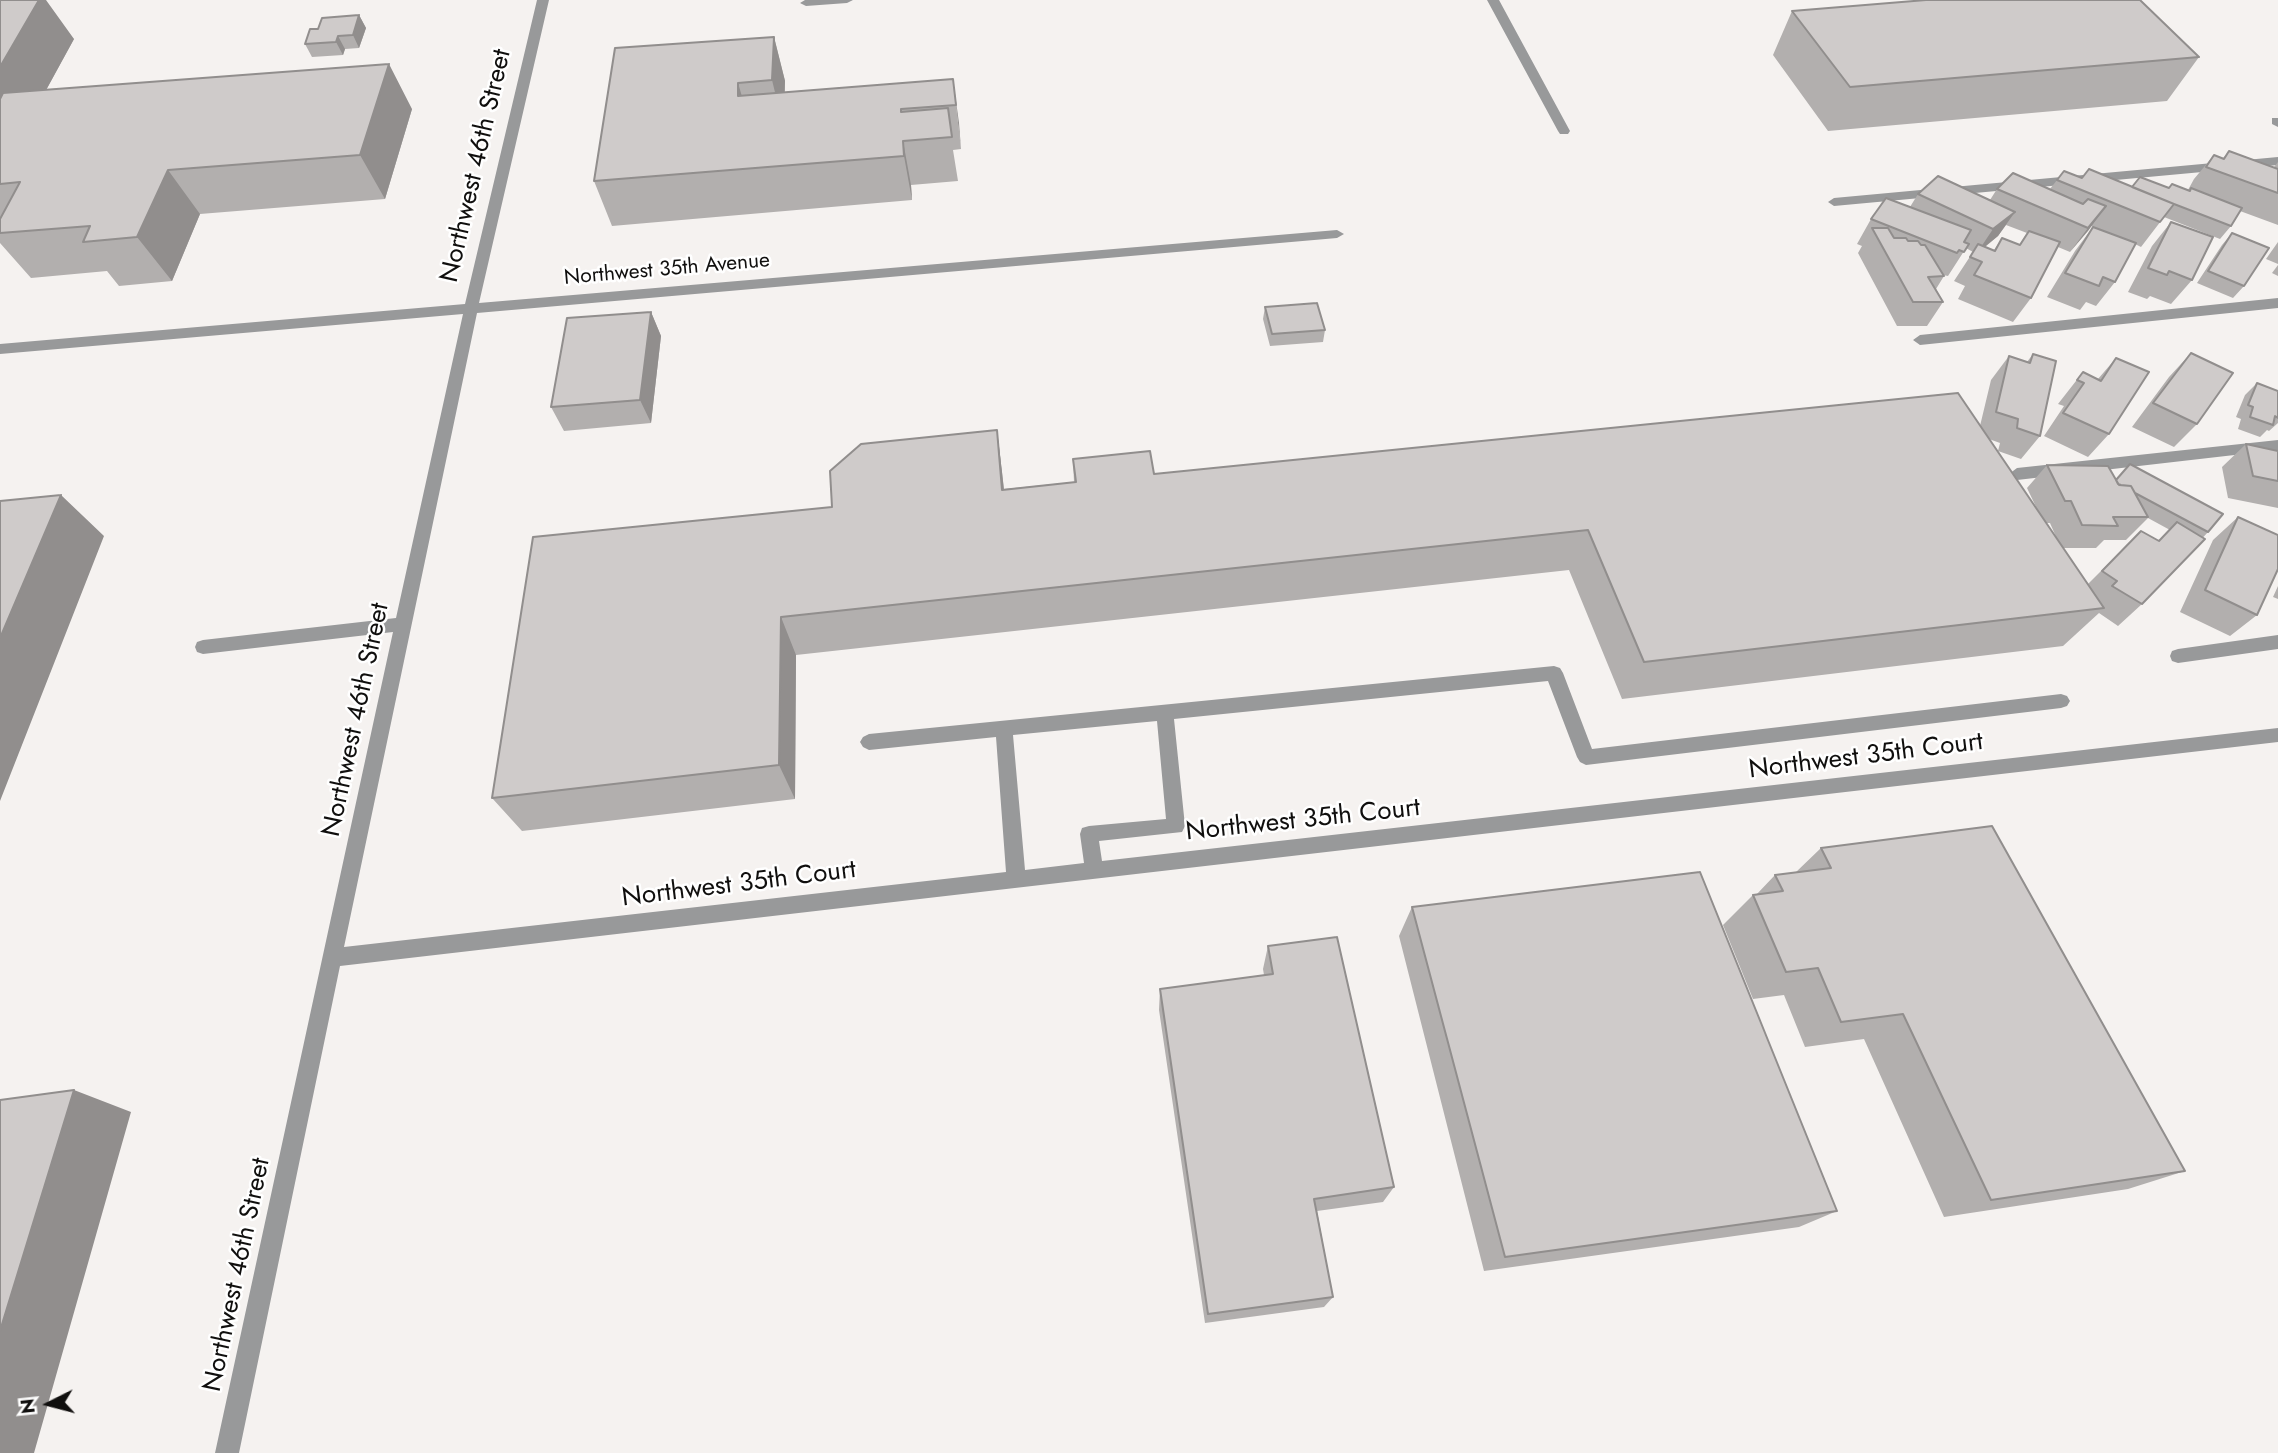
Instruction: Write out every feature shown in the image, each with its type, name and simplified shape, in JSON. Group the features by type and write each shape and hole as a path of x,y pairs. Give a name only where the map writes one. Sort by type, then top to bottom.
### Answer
{"street":[{"name":"Northwest 46th Street","path":"227,1453 471,307 543,0"},
{"path":"806,3 847,0"},
{"path":"1493,0 1564,131"},
{"path":"1834,202 2278,161"},
{"name":"Northwest 35th Avenue","path":"0,349 1337,234"},
{"path":"1920,340 2278,303"},
{"path":"2017,474 2278,445"},
{"path":"203,647 404,625"},
{"path":"2178,656 2278,642"},
{"path":"869,742 1553,673 1586,757 2061,701"},
{"path":"1094,871 1089,834 1176,826 1165,712"},
{"path":"1004,729 1016,880"},
{"name":"Northwest 35th Court","path":"333,958 2278,735"}],"building":[{"path":"0,0 39,0 0,67"},
{"path":"1926,0 2140,0 2199,57 1850,87 1792,11"},
{"path":"359,15 353,35 338,36 336,42 305,44 310,29 318,29 322,18"},
{"path":"774,37 772,80 738,83 738,96 953,79 956,105 901,109 901,112 948,108 952,137 903,141 904,156 594,181 615,48"},
{"path":"389,64 360,155 168,170 137,237 83,242 90,226 0,233 0,219 20,182 0,184 0,99 3,93"},
{"path":"2229,151 2278,169 2278,193 2206,167 2214,155 2224,159"},
{"path":"2089,169 2174,204 2160,222 2057,180 2064,171 2082,178"},
{"path":"2013,173 2083,204 2088,199 2106,206 2088,228 1997,189"},
{"path":"1938,176 2015,212 1993,229 1918,194"},
{"path":"2140,177 2169,188 2172,184 2190,191 2191,188 2242,208 2231,226 2132,187"},
{"path":"1886,198 1971,230 1964,242 1969,244 1964,252 1959,250 1957,253 1871,219"},
{"path":"2171,222 2213,237 2192,280 2169,271 2167,275 2148,268"},
{"path":"2093,227 2136,243 2115,282 2103,277 2099,286 2065,273"},
{"path":"1872,228 1888,228 1894,238 1906,238 1908,241 1918,241 1925,245 1944,276 1928,277 1943,302 1913,302"},
{"path":"2029,231 2060,242 2031,298 1974,275 1982,262 1970,257 1978,244 1995,251 2002,238 2020,245"},
{"path":"2232,233 2269,248 2244,286 2208,271"},
{"path":"1317,303 1325,330 1272,334 1265,307"},
{"path":"651,312 640,400 551,407 567,318"},
{"path":"2191,353 2233,373 2197,424 2153,403"},
{"path":"2033,354 2056,361 2040,436 2017,428 2018,419 1996,412 2009,356 2030,363"},
{"path":"2116,358 2149,372 2109,434 2063,413 2084,383 2077,380 2083,372 2101,381"},
{"path":"2257,383 2278,391 2278,418 2275,416 2273,425 2250,417 2253,407 2248,405"},
{"path":"1958,393 2104,608 1644,662 1588,530 781,617 779,765 492,798 533,537 832,507 830,471 861,444 997,430 1002,490 1076,482 1073,459 1150,451 1154,474"},
{"path":"2246,444 2278,451 2278,481 2253,476"},
{"path":"2130,464 2223,514 2208,532 2135,493 2131,486 2118,484 2116,480"},
{"path":"2047,465 2108,466 2119,485 2131,486 2148,517 2113,517 2118,526 2082,525 2071,501 2065,501"},
{"path":"61,495 0,638 0,501"},
{"path":"2238,517 2278,535 2278,569 2257,615 2205,590"},
{"path":"2177,522 2205,539 2142,604 2112,586 2117,581 2102,571 2141,531 2159,541"},
{"path":"1992,826 2185,1171 1991,1200 1903,1014 1841,1022 1818,968 1786,972 1753,895 1783,891 1775,875 1831,868 1821,848"},
{"path":"1700,872 1837,1211 1505,1257 1412,907"},
{"path":"1337,937 1394,1187 1314,1199 1333,1297 1208,1314 1160,989 1273,974 1268,946"},
{"path":"74,1090 0,1331 0,1100"}]}
